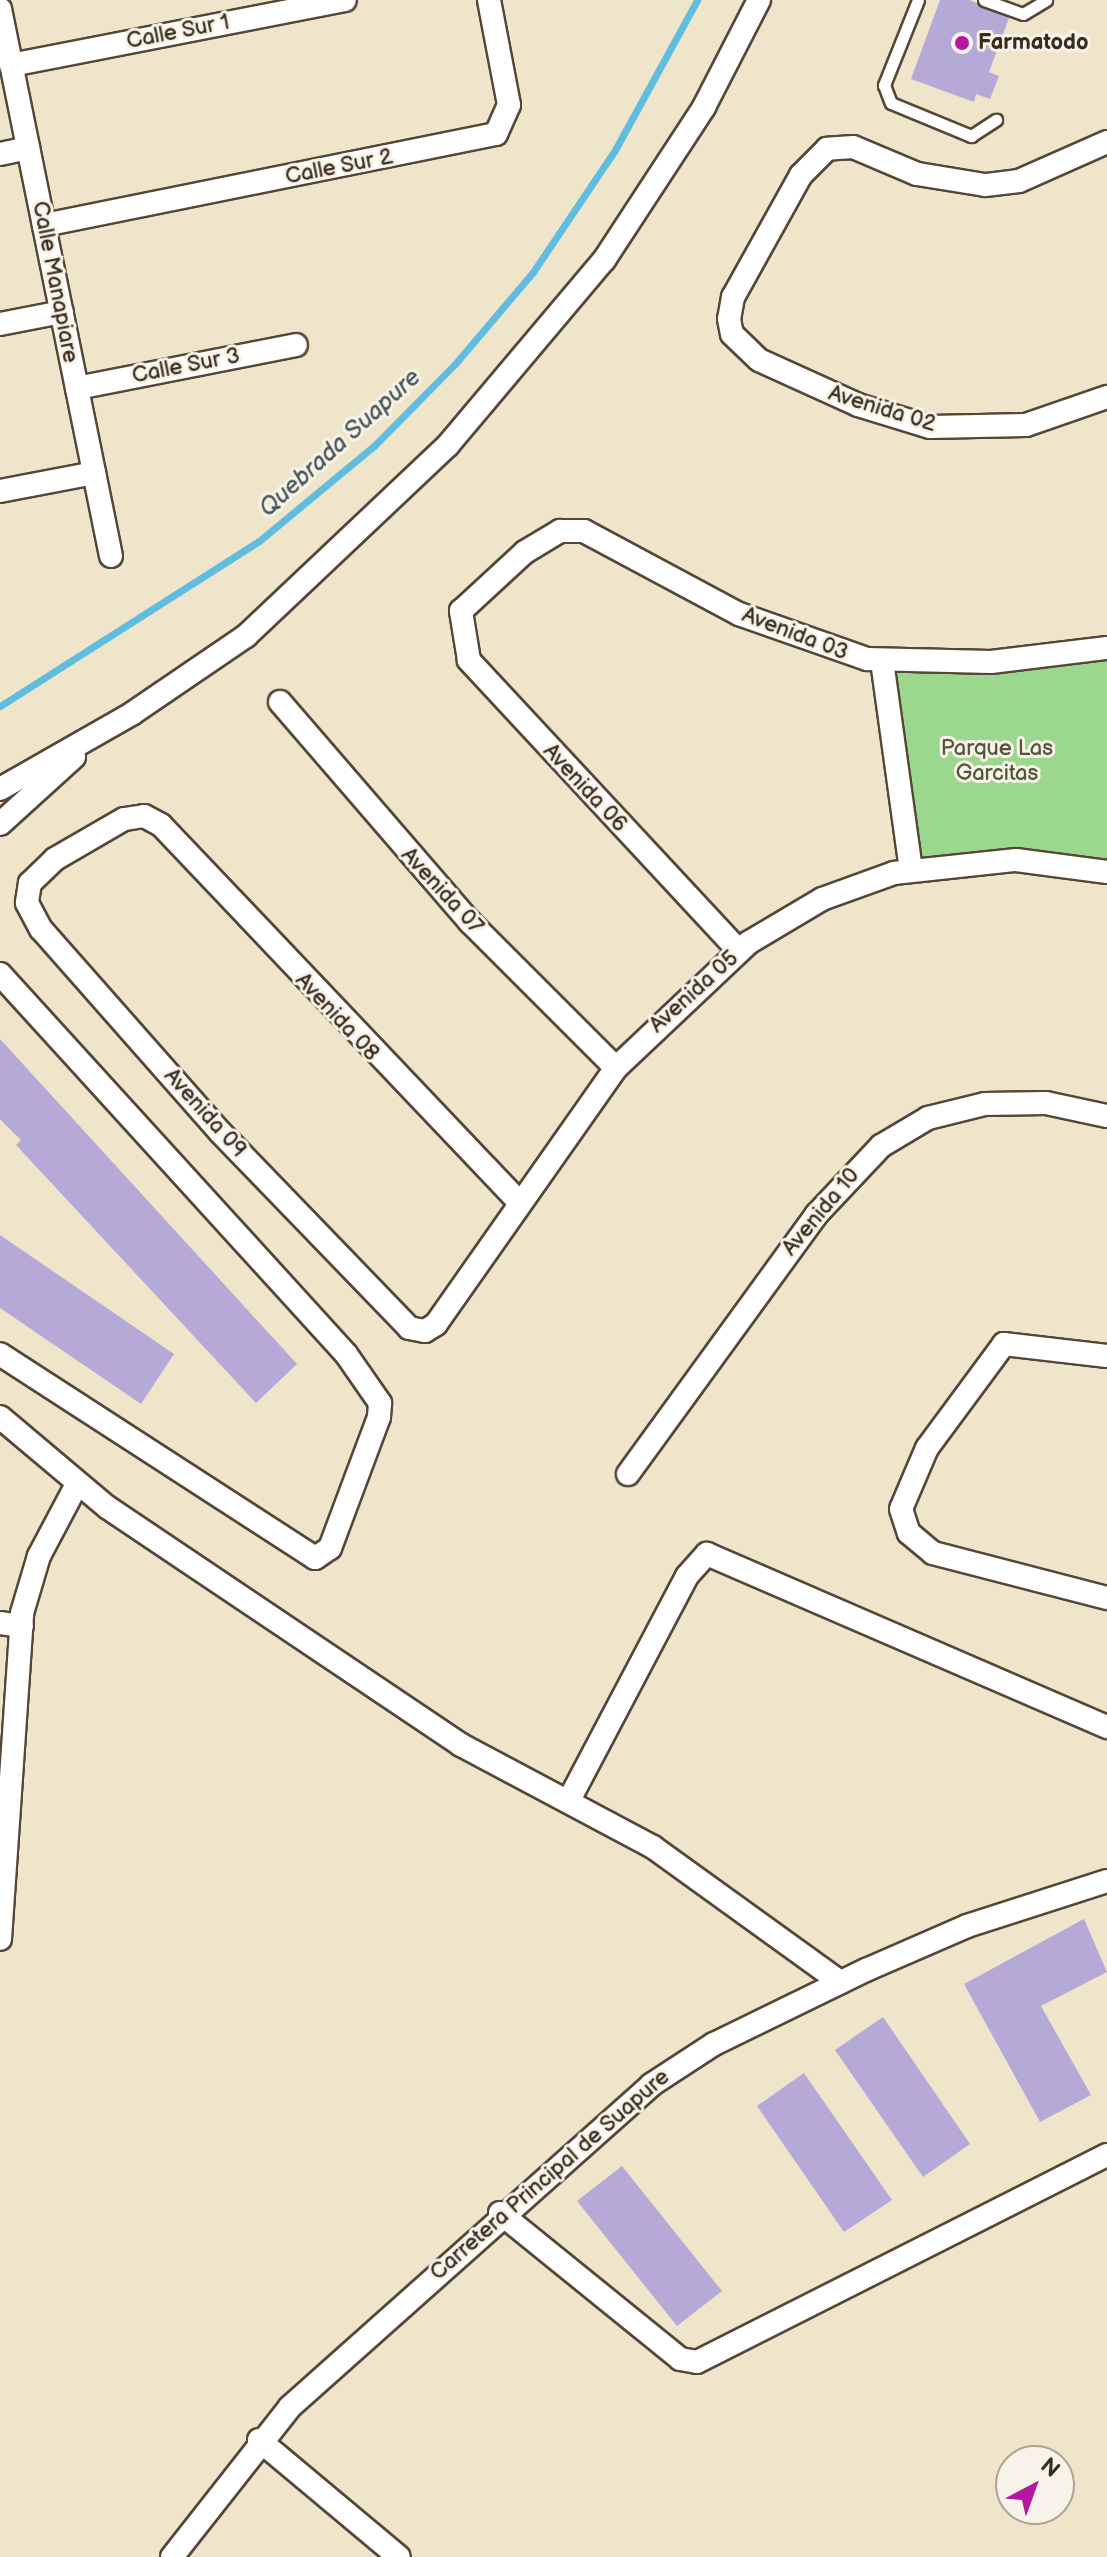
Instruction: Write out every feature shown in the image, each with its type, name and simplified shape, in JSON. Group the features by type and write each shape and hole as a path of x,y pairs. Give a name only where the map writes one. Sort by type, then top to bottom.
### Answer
{"street":[{"name":"Calle Sur 1","path":"11,65 345,0"},
{"name":"Calle Sur 2","path":"44,225 496,134 509,105 489,0"},
{"path":"0,789 99,734 270,616 501,388 641,207 723,74 759,0"},
{"name":"Calle Manapiare","path":"0,9 111,556"},
{"name":"Avenida 02","path":"1107,142 1019,181 985,185 917,174 853,147 827,149 809,162 733,297 729,319 732,334 759,360 858,405 930,427 1026,425 1107,397"},
{"path":"0,154 28,148"},
{"path":"0,324 62,312"},
{"name":"Calle Sur 3","path":"77,388 296,345"},
{"path":"0,491 94,473"},
{"name":"Avenida 03","path":"551,534 584,531 761,624 882,661 991,662 1107,648"},
{"name":"Avenida 06","path":"551,534 461,611 469,660 739,951"},
{"path":"882,661 911,870"},
{"name":"Avenida 07","path":"280,702 460,912 616,1068"},
{"path":"0,824 99,734"},
{"name":"Avenida 09","path":"161,825 144,816 124,819 55,859 30,883 27,903 41,929 220,1132 409,1328"},
{"name":"Avenida 08","path":"161,825 520,1203"},
{"name":"Avenida 05","path":"409,1328 436,1324 616,1068 739,951 822,899 911,870 1016,860 1107,872"},
{"path":"0,974 346,1354 380,1403 379,1417 330,1548 315,1558 0,1354"},
{"name":"Avenida 10","path":"628,1474 807,1227 881,1146 928,1118 985,1104 1046,1103 1107,1116"},
{"path":"1106,1351 1004,1344 927,1448 901,1509 909,1533 933,1553 1107,1598"},
{"path":"0,1417 76,1486 461,1745 653,1847 840,1982"},
{"path":"0,1939 11,1625 29,1580 76,1486"},
{"path":"569,1800 687,1576 707,1554 1107,1727"},
{"name":"Carretera Principal de Suapure","path":"172,2557 259,2440 500,2213 682,2063 840,1982 967,1926 1107,1881"},
{"path":"500,2213 680,2359 697,2362 1107,2155"},
{"path":"259,2440 399,2557"}],"lane":[{"path":"918,0 884,85 891,103 971,136 996,120"},
{"path":"984,0 1023,14 1046,0"}],"green space":[{"name":"Parque Las Garcitas","path":"1107,648 1107,872 911,870 882,661"}],"building":[{"name":"Farmatodo","path":"940,0 970,0 1009,18 989,72 999,76 990,99 976,94 974,102 911,79"},
{"path":"0,1039 297,1364 256,1403 16,1145 21,1140 0,1119"},
{"path":"0,1235 174,1354 141,1404 0,1308"},
{"path":"1084,1919 1107,1972 1041,2006 1091,2095 1040,2122 964,1984"},
{"path":"883,2017 970,2144 923,2177 835,2050"},
{"path":"804,2073 892,2200 844,2232 757,2106"},
{"path":"622,2166 722,2291 677,2326 577,2201"}],"waterway":[{"name":"Quebrada Suapure","path":"0,706 259,541 374,446 455,364 533,272 615,150 697,0"}],"place":[{"name":"Farmatodo","path":"962,43"}]}
